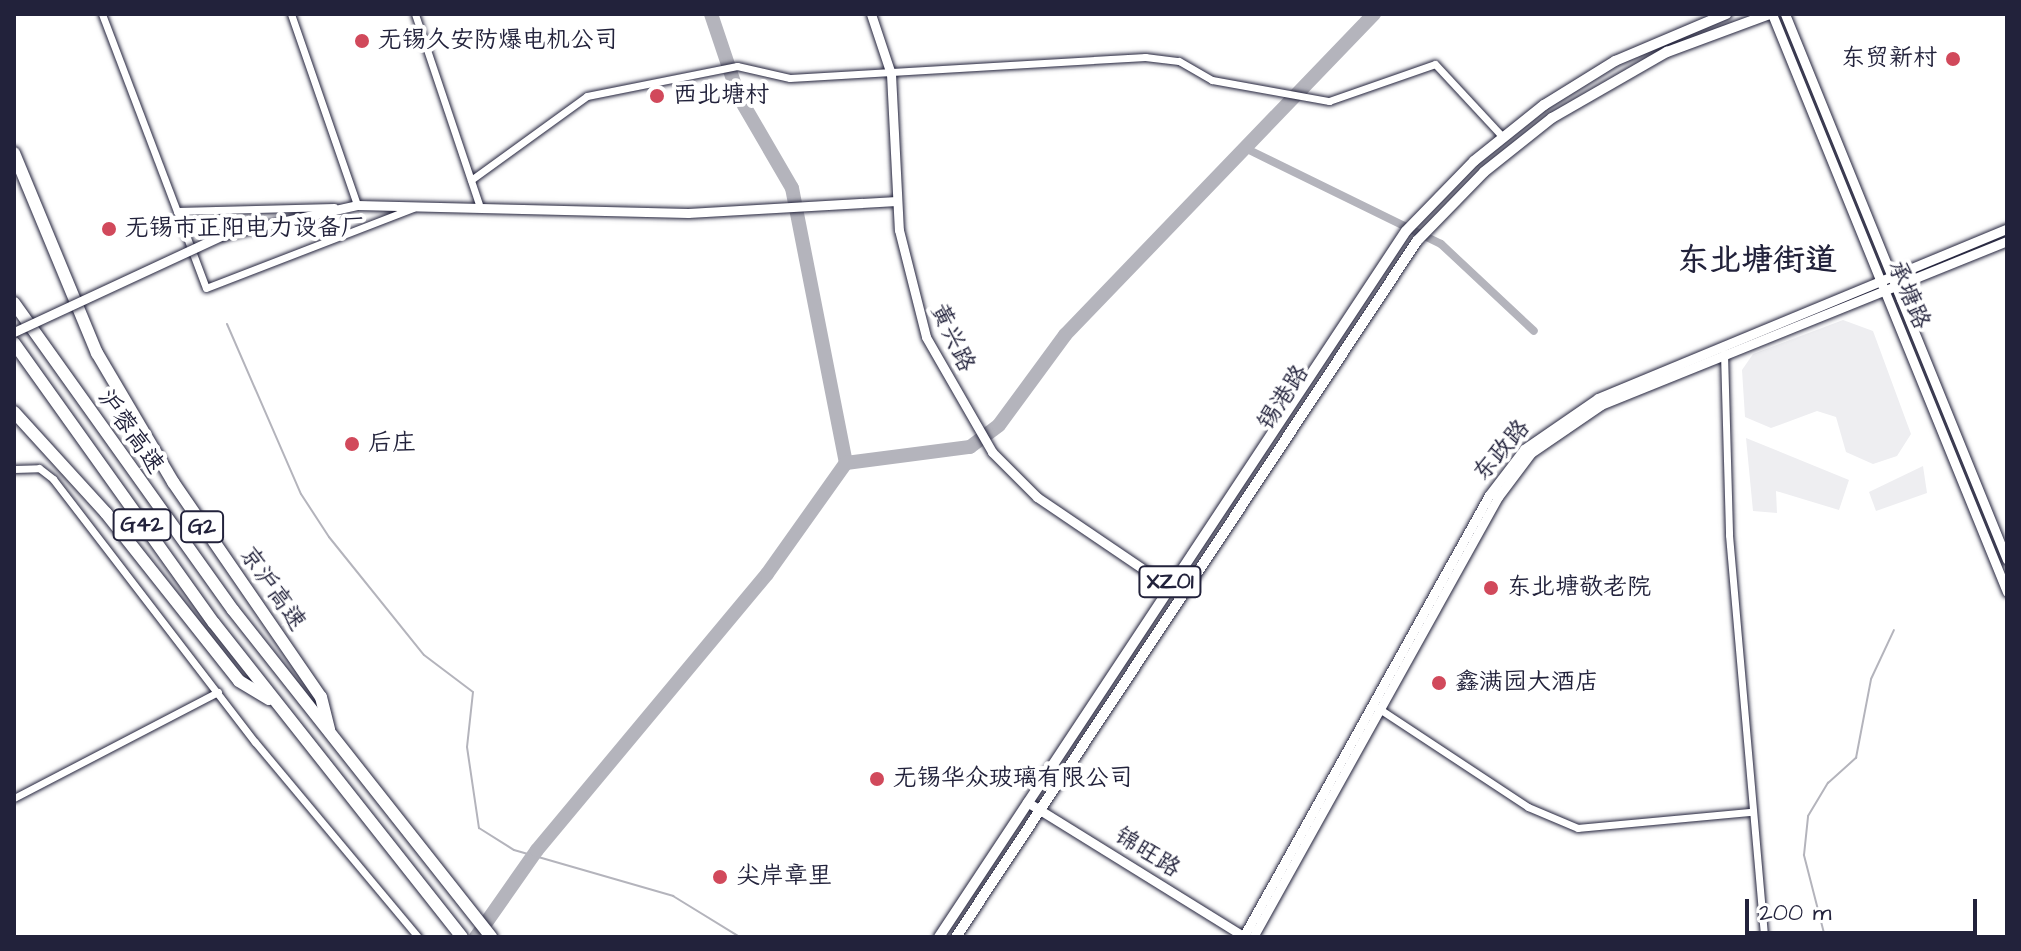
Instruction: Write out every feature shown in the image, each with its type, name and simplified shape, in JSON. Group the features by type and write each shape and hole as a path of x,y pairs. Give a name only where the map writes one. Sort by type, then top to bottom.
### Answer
{"highway":[{"name":"京沪高速","path":"15,155 97,353 173,482 321,697 330,737 491,937"},
{"name":"沪蓉高速","path":"14,303 330,737"},
{"name":"沪蓉高速","path":"14,343 275,703"},
{"path":"14,412 106,513 239,681 275,703 462,937"}],"main road":[{"name":"锡港路","path":"939,937 1168,586 1417,218 1502,136 1615,61 1726,14"},
{"name":"锡港路","path":"956,937 1417,241 1510,150 1586,96 1667,52 1771,14"}],"street":[{"path":"102,14 206,288 422,205"},
{"path":"291,14 357,205"},
{"path":"415,14 479,204"},
{"name":"黄兴路","path":"871,14 891,74 897,201 911,296 975,425 992,452 1037,497 1168,586"},
{"name":"承塘路","path":"1771,14 2007,560"},
{"name":"承塘路","path":"1785,14 2007,592"},
{"path":"471,180 587,96 737,66 790,78 1145,57 1179,61 1212,80 1288,92 1316,100 1435,64 1502,136"},
{"path":"177,211 479,204 688,213 897,201"},
{"path":"14,332 223,235 334,207"},
{"name":"东政路","path":"1889,285 2007,229"},
{"name":"东政路","path":"1244,937 1498,497 1531,453 1569,421 1724,349 2007,241"},
{"path":"1724,349 1729,535 1764,937"},
{"path":"14,469 39,468 53,479 218,692 418,937"},
{"path":"1986,543 2004,548"},
{"path":"14,798 218,692"},
{"path":"1376,707 1528,807 1578,828 1751,812"},
{"name":"东政路","path":"1253,937 1376,707"},
{"name":"锦旺路","path":"1027,802 1244,937"}],"shaded area":[{"path":"1843,320 1873,331 1911,434 1897,456 1873,464 1846,452 1836,417 1817,411 1771,428 1745,417 1742,370 1753,354"},
{"path":"1746,438 1849,480 1839,510 1776,491 1777,513 1753,511"},
{"path":"1923,466 1927,493 1876,511 1869,492"}],"waterway":[{"path":"711,14 739,97 792,188 846,463"},
{"path":"476,937 537,850 767,574 846,463 970,447 999,425 1065,335 1374,14"},
{"path":"1245,148 1441,244 1534,331"},
{"path":"227,324 301,494 329,537 424,655 473,692 467,747 479,828 514,850 673,896 740,937"},
{"path":"1825,937 1804,855 1808,816 1828,783 1856,758 1871,679 1894,630"}],"place":[{"name":"无锡久安防爆电机公司","path":"362,41"},
{"name":"东贸新村","path":"1953,59"},
{"name":"西北塘村","path":"657,96"},
{"name":"无锡市正阳电力设备厂","path":"109,229"},
{"name":"后庄","path":"352,444"},
{"name":"东北塘敬老院","path":"1491,588"},
{"name":"鑫满园大酒店","path":"1439,683"},
{"name":"无锡华众玻璃有限公司","path":"877,779"},
{"name":"尖岸章里","path":"720,877"}],"district":[{"name":"东北塘街道","path":"1757,261"}]}
